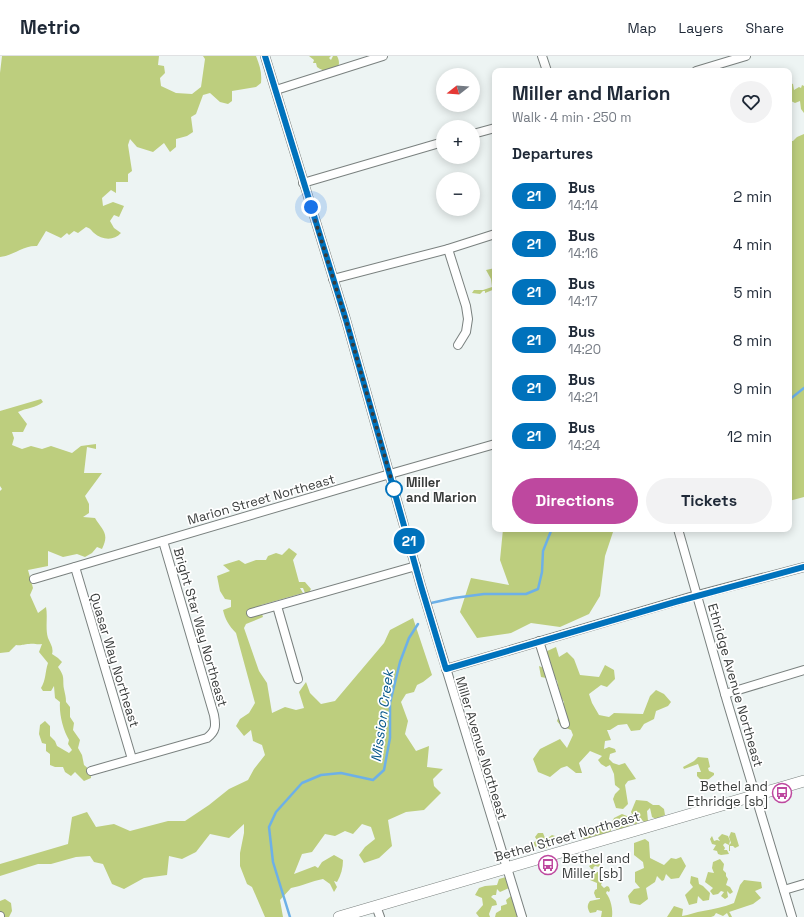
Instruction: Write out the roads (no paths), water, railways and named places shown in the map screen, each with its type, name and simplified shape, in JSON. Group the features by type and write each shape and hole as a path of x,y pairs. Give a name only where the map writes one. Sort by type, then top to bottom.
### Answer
{"street":[{"name":"Miller Avenue Northeast","path":"265,56 346,320 446,669 522,917"},
{"path":"276,90 383,56"},
{"path":"542,56 546,68"},
{"path":"706,68 746,56"},
{"path":"480,132 492,129"},
{"path":"304,183 436,144"},
{"path":"333,279 448,249 492,235"},
{"path":"448,249 466,306 468,319 466,332 458,345"},
{"name":"Marion Street Northeast","path":"34,579 492,445"},
{"name":"Ethridge Avenue Northeast","path":"679,532 755,796 792,917"},
{"name":"Bright Star Way Northeast","path":"132,759 207,738 213,733 215,720 163,541"},
{"path":"251,613 416,566"},
{"name":"Quasar Way Northeast","path":"75,567 132,759"},
{"path":"446,669 539,641 804,567"},
{"path":"277,606 298,679"},
{"path":"539,641 565,724"},
{"path":"726,694 804,670"},
{"path":"91,771 132,759"},
{"name":"Bethel Street Northeast","path":"339,917 804,781"},
{"path":"784,890 804,884"},
{"path":"376,906 380,917"}],"waterway":[{"name":"Mission Creek","path":"792,398 804,388"},
{"name":"Mission Creek","path":"431,603 484,594 526,594 538,589 542,572 543,551 551,532"},
{"name":"Mission Creek","path":"290,917 273,862 269,827 276,812 302,783 321,775 341,773 373,780 384,770 390,738 390,703 400,662 409,638 418,624"}],"place":[{"name":"Miller and Marion","path":"394,489"},
{"name":"Bethel and Ethridge [sb]","path":"782,793"},
{"name":"Bethel and Miller [sb]","path":"548,865"}]}
